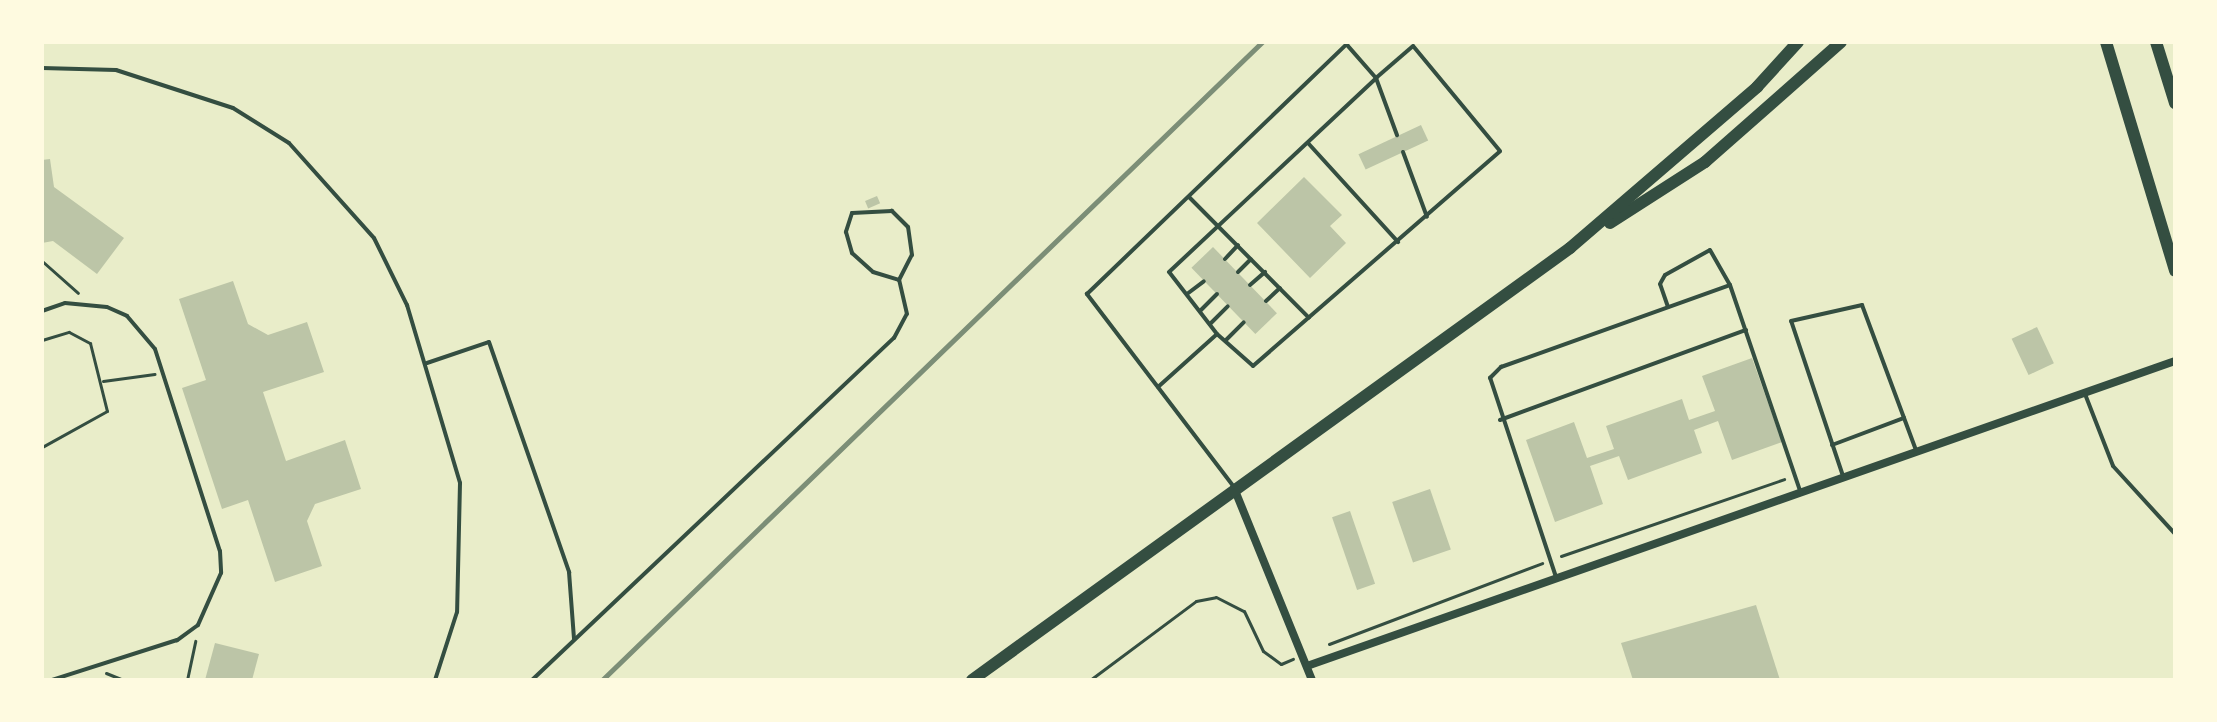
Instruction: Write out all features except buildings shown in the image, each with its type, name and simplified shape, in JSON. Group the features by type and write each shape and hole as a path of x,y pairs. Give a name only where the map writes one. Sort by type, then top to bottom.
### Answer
{"main road":[{"path":"1570,248 1757,87 1798,42"},
{"path":"972,680 1234,487 1570,248 1705,162 1841,42"},
{"path":"2106,42 2175,271"},
{"path":"2156,42 2175,103"}],"street":[{"path":"1307,666 2175,361"},
{"path":"1234,487 1312,680"}],"lane":[{"path":"1234,487 1087,294 1348,43 1376,78 1397,135"},
{"path":"1413,46 1500,151 1253,366 1217,334 1169,272 1376,78 1413,46"},
{"path":"42,68 116,70 193,90 289,143 374,238 427,363 452,447 462,521 457,612 435,680"},
{"path":"1307,142 1398,242"},
{"path":"1403,152 1427,217"},
{"path":"1189,197 1309,318"},
{"path":"532,680 894,338 907,314 899,280 912,255 908,227 892,211 852,213 846,232 852,253 873,272 899,280"},
{"path":"1225,259 1238,245"},
{"path":"1668,307 1660,284 1665,275 1710,250 1730,285 1800,493"},
{"path":"1238,272 1251,259"},
{"path":"1250,285 1265,272"},
{"path":"1187,295 1204,281"},
{"path":"1557,579 1487,385 1501,367 1730,285"},
{"path":"1266,301 1280,288"},
{"path":"1200,311 1217,294"},
{"path":"42,311 88,302 127,316 155,349 220,551 221,573 198,625 177,640 52,680"},
{"path":"1844,478 1791,321 1862,305 1917,452"},
{"path":"1210,324 1228,306"},
{"path":"1225,341 1244,322"},
{"path":"1500,420 1746,330"},
{"path":"1158,387 1217,334"},
{"path":"427,363 489,342 569,572 574,639"},
{"path":"2084,392 2113,466 2175,534"},
{"path":"1831,445 1904,418"}],"path":[{"path":"42,261 88,302"},
{"path":"42,340 81,333 103,381 107,411 99,421 42,447"},
{"path":"103,381 163,373"},
{"path":"1090,680 1196,601 1216,597 1244,611 1263,651 1281,664 1550,560 1795,476"},
{"path":"187,680 198,625"}],"railway":[{"path":"602,680 1262,42"}]}
